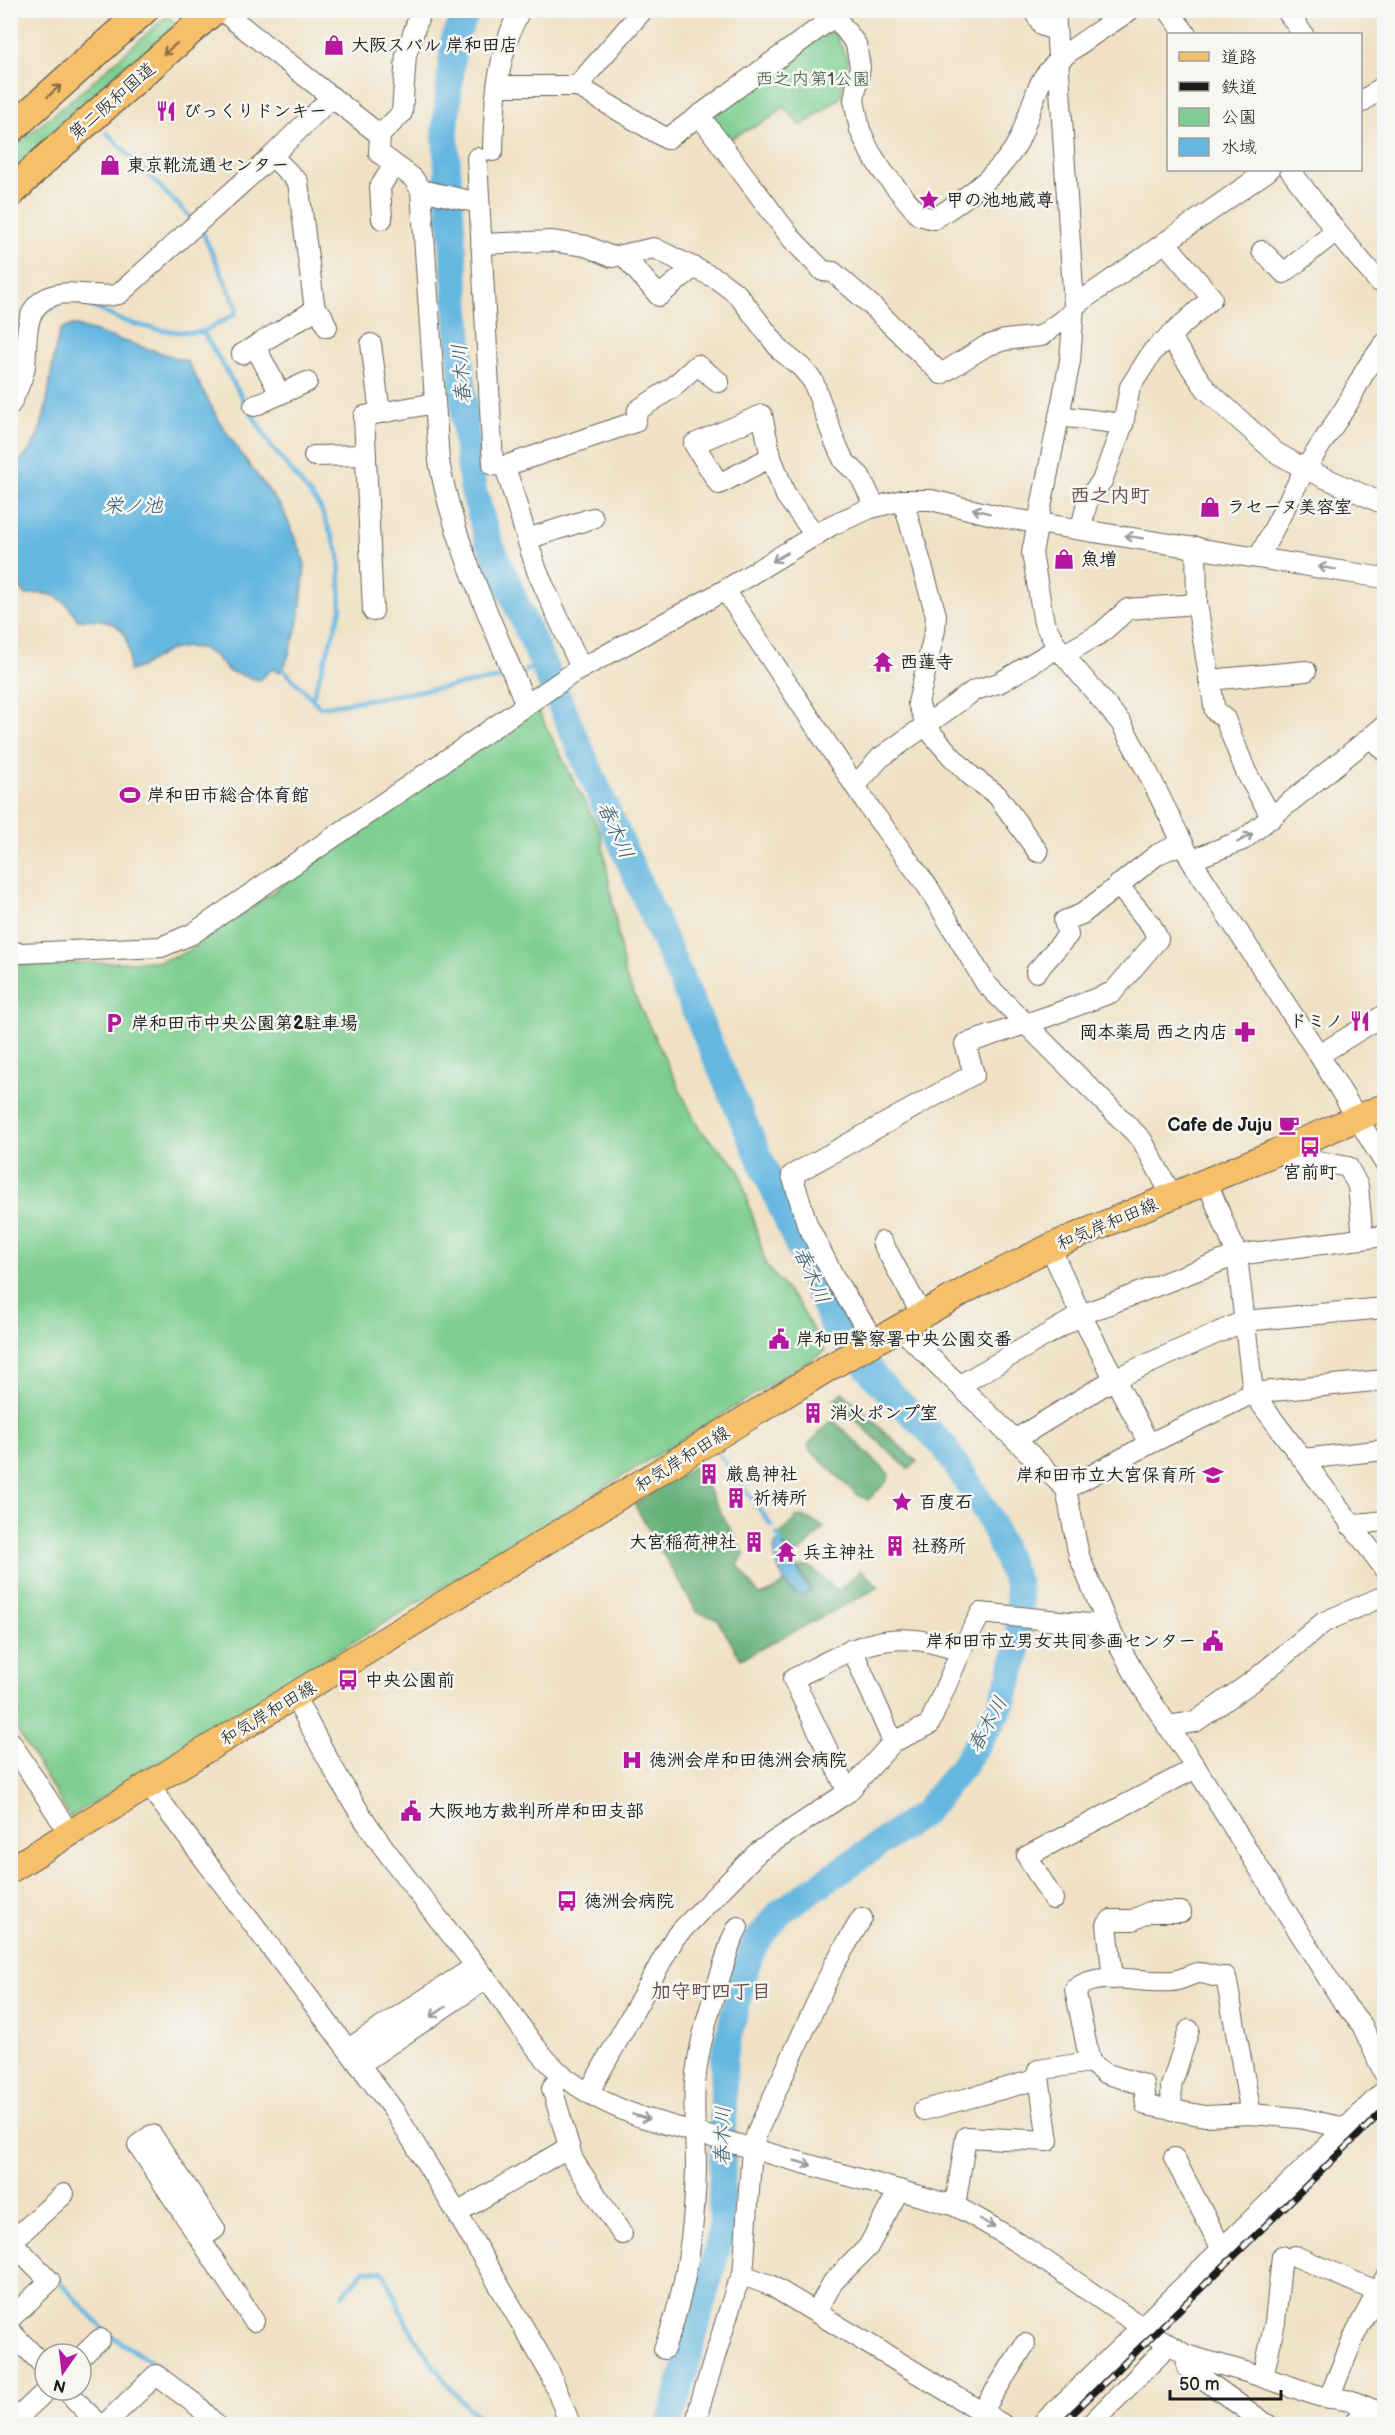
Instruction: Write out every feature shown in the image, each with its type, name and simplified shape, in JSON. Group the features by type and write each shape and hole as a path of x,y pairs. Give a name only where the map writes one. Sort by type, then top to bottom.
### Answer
{"highway":[{"path":"10,130 144,10"},
{"name":"第二阪和国道","path":"10,194 40,164 214,10"}],"main road":[{"name":"和気岸和田線","path":"10,1870 831,1367 975,1285 1050,1247 1384,1107"}],"street":[{"path":"222,10 380,135"},
{"path":"421,10 406,55 402,113 380,135 380,153 425,190 475,202"},
{"path":"520,10 512,24 503,53 475,202 481,244 493,465 505,466 635,422 638,410 672,388 697,365 719,382"},
{"path":"577,86 643,10"},
{"path":"1033,10 1043,26 1056,20 1074,309 1070,361 1032,553 1044,623 1060,652 1121,723 1187,852 1319,1055 1384,1162"},
{"path":"496,86 577,86 667,139 832,14 856,44 860,67 854,100 860,129 870,152 883,172 919,215 934,219 959,203 1005,162 1017,143 1043,79 1059,61 1130,10"},
{"path":"1168,10 1185,33"},
{"path":"1286,10 1302,33"},
{"path":"1362,102 1384,86"},
{"path":"10,405 21,382 25,366 26,327 31,312 41,301 55,295 72,294 106,298 119,294 272,156 332,98"},
{"path":"699,115 792,239 824,271 833,272 871,305 941,374 986,346 1005,340 1041,336 1165,242 1268,171"},
{"path":"272,156 298,182 315,310 322,315 327,327"},
{"path":"382,219 380,187 394,165"},
{"path":"1291,171 1336,231 1378,281"},
{"path":"425,190 435,404 439,461 446,501 461,545 529,703"},
{"path":"1262,251 1284,273 1336,231"},
{"path":"481,244 551,241 586,246 612,257 654,248 717,279 738,295 781,351 801,366 813,381 844,461 860,476 874,507"},
{"path":"1081,529 1088,498 1102,482 1123,424 1130,387 1153,351 1212,298 1165,242"},
{"path":"623,255 659,296 694,267"},
{"path":"280,394 248,350 315,310"},
{"path":"1170,336 1206,389 1275,452 1305,469 1384,504"},
{"path":"371,344 380,413"},
{"path":"1258,557 1305,469 1347,405 1366,369 1384,344"},
{"path":"254,406 307,382"},
{"path":"373,611 364,416 435,404"},
{"path":"1059,416 1123,424"},
{"path":"314,456 366,454"},
{"path":"771,457 786,496 816,536"},
{"path":"505,466 526,539 577,671"},
{"path":"903,500 936,615 935,630 918,703 932,734 959,763 997,795 1038,852"},
{"path":"10,952 161,947 192,934 577,671 725,590 832,525 874,507 903,500 932,500 1006,518 1384,578"},
{"path":"526,539 593,518"},
{"path":"1196,547 1197,604 1215,711 1225,719 1246,772 1272,818"},
{"path":"725,590 900,853 928,887 986,984 1142,1140 1172,1196"},
{"path":"855,786 880,758 975,690 999,683 1101,633 1128,609 1197,604"},
{"path":"1209,680 1306,670"},
{"path":"1036,972 1068,935 1064,921 1082,914 1158,854 1187,852 1243,840 1380,738"},
{"path":"872,1343 807,1224 792,1175 974,1074 965,1044 1113,992 1158,939 1152,924 1118,885"},
{"path":"1319,1055 1384,1015"},
{"path":"1276,1153 1348,1167 1358,1186 1363,1239"},
{"path":"1207,1182 1237,1255 1253,1394 1384,1568"},
{"path":"960,1385 1081,1315 1237,1255 1384,1236"},
{"path":"882,1242 922,1315"},
{"path":"1050,1247 1081,1315 1149,1444"},
{"path":"1016,1439 1114,1380 1245,1321 1384,1308"},
{"path":"900,1328 1066,1489 1078,1556 1108,1626 1167,1726 1196,1768 1343,2002 1362,2025 1384,2073"},
{"path":"1066,1489 1149,1444 1253,1394 1384,1380"},
{"path":"1303,1459 1384,1450"},
{"path":"1350,1525 1384,1521"},
{"path":"1167,1726 1195,1722 1253,1681 1324,1622 1384,1596"},
{"path":"589,2092 675,1937 758,1852 848,1792 893,1742 929,1725 961,1651 981,1613 1108,1626"},
{"path":"848,1792 793,1679 852,1649 884,1640 916,1640 961,1651"},
{"path":"852,1649 893,1742"},
{"path":"295,1697 322,1749 373,1832 431,1912 544,2056 562,2074 589,2092 612,2107 955,2206 1025,2246 1141,2327 1186,2355 1329,2398 1352,2401 1375,2411"},
{"path":"10,1741 70,1834"},
{"path":"1053,1899 1027,1856 1196,1768"},
{"path":"149,1786 395,2112 550,2373 570,2424"},
{"path":"1113,1979 1107,1925 1111,1920 1133,1920 1149,1912 1181,1912"},
{"path":"696,2424 736,2288 743,2275 749,2147 835,1963 862,1918"},
{"path":"664,2349 676,2318 691,2248 697,2132 695,2083 700,2046 730,1941 738,1927"},
{"path":"354,2057 481,1973"},
{"path":"1251,2114 1226,1977 1214,1978 1200,1973 1173,1982 1113,1979 1084,1982 1075,1989 1090,2062 1104,2073 1144,2085 1146,2105 1172,2112 1205,2116 1251,2114 1299,2118 1346,2128"},
{"path":"1172,2112 1171,2086 1188,2030"},
{"path":"955,2206 966,2137 1048,2141 1038,2070 1090,2062"},
{"path":"562,2074 552,2088 568,2147 573,2160 622,2234"},
{"path":"924,2110 1039,2079"},
{"path":"1042,2424 1384,2091"},
{"path":"200,2239 215,2229 152,2135 138,2145 254,2321"},
{"path":"457,2213 568,2147"},
{"path":"1174,2158 1222,2248"},
{"path":"816,2312 833,2282 868,2247 899,2190"},
{"path":"10,2319 50,2281 11,2242 64,2194"},
{"path":"1263,2377 1288,2256 1381,2286 1356,2332 1329,2398"},
{"path":"743,2275 770,2284 1002,2424"},
{"path":"10,2331 33,2355"},
{"path":"93,2346 100,2339"},
{"path":"982,2412 1025,2344"},
{"path":"1090,2424 1169,2345"},
{"path":"1186,2355 1187,2367 1266,2424"},
{"path":"105,2424 156,2375 198,2406 215,2424"},
{"path":"11,2424 34,2402"},
{"path":"77,2402 98,2424"},
{"path":"1355,2424 1375,2411"}],"green space":[{"path":"167,16 178,26 11,177 11,149 81,92"},
{"name":"西之内第1公園","path":"824,32 835,34 848,60 841,97 801,126 784,107 769,119 725,141 712,124 714,115"},
{"path":"536,707 601,834 625,976 699,1129 739,1169 766,1265 799,1305 825,1351 70,1817 11,1720 11,965 161,961 189,951"},
{"path":"842,1392 917,1462 908,1469 834,1400"},
{"path":"830,1421 834,1421 889,1474 888,1480 868,1500 856,1494 809,1449 808,1445"},
{"path":"693,1467 697,1469 744,1554 738,1565 759,1595 774,1590 786,1580 799,1595 810,1590 798,1569 808,1565 838,1591 861,1570 879,1587 741,1659 717,1619 697,1612 634,1504"},
{"path":"802,1516 824,1528 805,1548 790,1556 778,1536 797,1517"}],"water":[{"name":"栄ノ池","path":"73,325 187,361 221,424 283,510 305,566 299,621 286,663 279,672 272,669 259,680 228,671 216,657 202,648 185,647 167,651 141,667 129,671 128,645 125,636 113,623 104,620 78,620 68,606 57,597 43,593 27,595 11,581 11,468 25,456 35,441 42,423 61,329"},
{"path":"781,1542 810,1591 802,1596 790,1588 781,1574 775,1544"}],"waterway":[{"name":"春木川","path":"468,10 454,39 445,130 466,437 473,489 487,537 833,1325 878,1381 944,1446 987,1513 1017,1583 1020,1610 1018,1647 999,1710 962,1767 924,1813 780,1912 755,1943 743,1975 724,2058 721,2234 670,2424"},
{"path":"448,13 462,23"},
{"path":"107,133 192,219"},
{"path":"201,229 237,307 235,314 203,332"},
{"path":"83,303 141,326 172,331 203,332 271,446 320,507 339,554 341,610 312,699"},
{"path":"42,315 57,305"},
{"path":"525,671 541,663"},
{"path":"282,668 320,707 509,677"},
{"path":"720,1455 771,1525"},
{"path":"777,1534 781,1542"},
{"path":"343,2295 365,2270 382,2271 414,2336 441,2375 471,2411 485,2419 525,2424"},
{"path":"56,2278 107,2333 160,2368"}],"railway":[{"path":"1062,2424 1384,2110"}],"place":[{"name":"大阪スバル 岸和田店","path":"334,45"},
{"name":"びっくりドンキー","path":"166,111"},
{"name":"東京靴流通センター","path":"110,165"},
{"name":"甲の池地蔵尊","path":"929,200"},
{"name":"ラセーヌ美容室","path":"1210,507"},
{"name":"魚増","path":"1064,559"},
{"name":"西蓮寺","path":"883,662"},
{"name":"岸和田市総合体育館","path":"130,795"},
{"name":"ドミノ","path":"1360,1021"},
{"name":"岸和田市中央公園第2駐車場","path":"114,1023"},
{"name":"岡本薬局 西之内店","path":"1245,1032"},
{"name":"Cafe de Juju","path":"1289,1125"},
{"name":"宮前町","path":"1310,1147"},
{"name":"岸和田警察署中央公園交番","path":"779,1339"},
{"name":"消火ポンプ室","path":"813,1413"},
{"name":"厳島神社","path":"709,1474"},
{"name":"岸和田市立大宮保育所","path":"1213,1475"},
{"name":"祈祷所","path":"736,1498"},
{"name":"百度石","path":"902,1502"},
{"name":"大宮稲荷神社","path":"754,1542"},
{"name":"社務所","path":"895,1546"},
{"name":"兵主神社","path":"786,1552"},
{"name":"岸和田市立男女共同参画センター","path":"1213,1641"},
{"name":"中央公園前","path":"348,1680"},
{"name":"徳洲会岸和田徳洲会病院","path":"632,1760"},
{"name":"大阪地方裁判所岸和田支部","path":"411,1811"},
{"name":"徳洲会病院","path":"567,1901"}],"district":[{"name":"西之内町","path":"1110,495"},
{"name":"加守町四丁目","path":"711,1991"}]}
